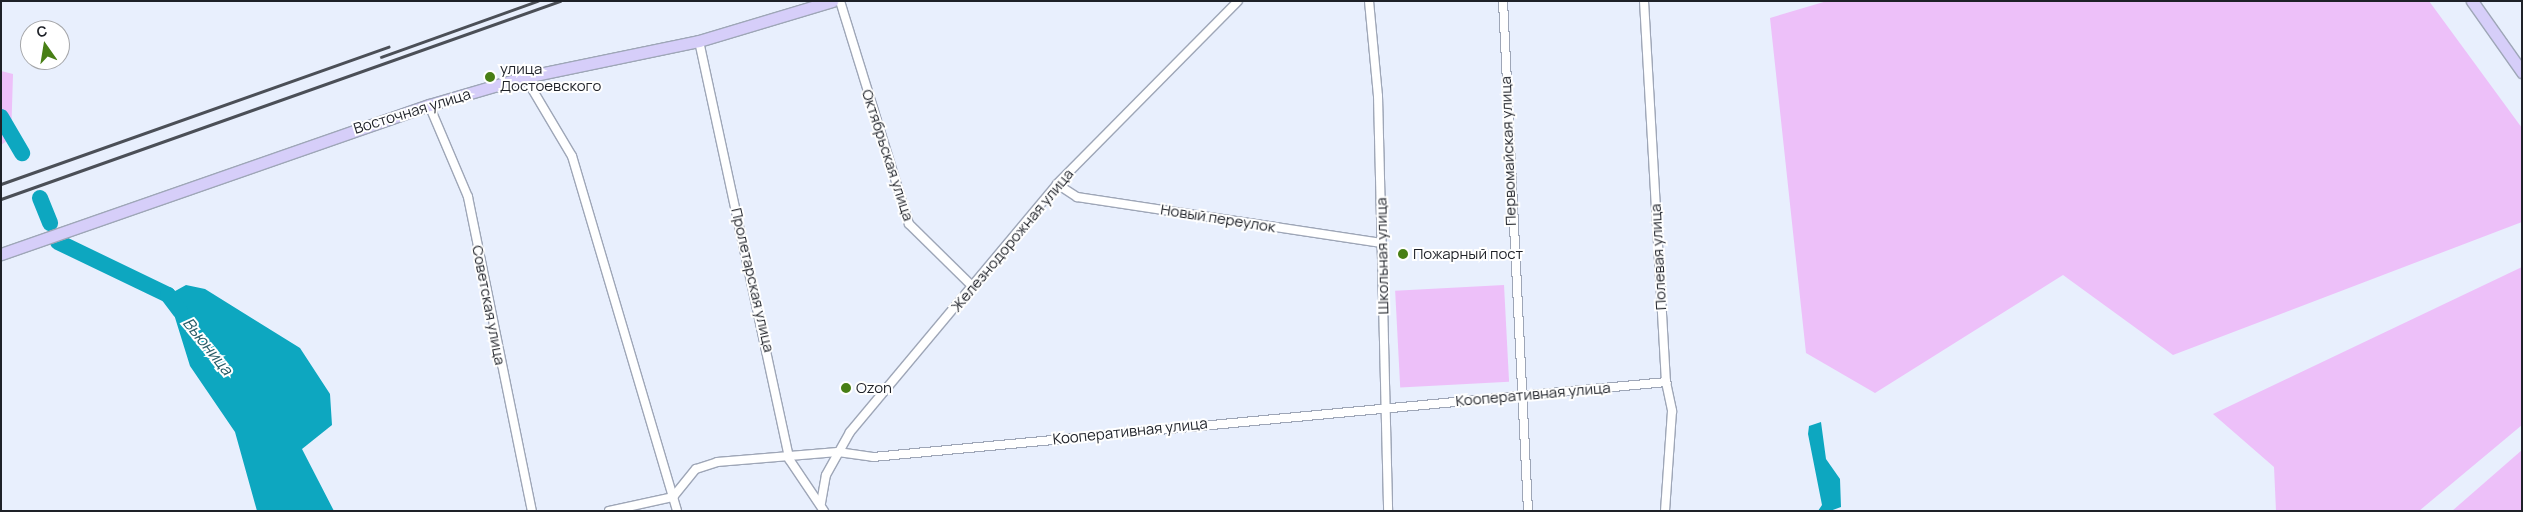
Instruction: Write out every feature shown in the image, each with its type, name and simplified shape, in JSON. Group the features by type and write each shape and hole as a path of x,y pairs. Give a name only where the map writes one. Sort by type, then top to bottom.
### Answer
{"main road":[{"name":"Восточная улица","path":"1,254 340,132 525,77 699,40 832,1"},
{"path":"2472,1 2522,72"}],"street":[{"name":"Октябрьская улица","path":"840,1 910,224 972,287"},
{"name":"Железнодорожная улица","path":"823,507 826,475 838,452 972,287 1057,184 1238,1"},
{"name":"Школьная улица","path":"1369,1 1378,96 1388,511"},
{"name":"Первомайская улица","path":"1503,1 1528,511"},
{"name":"Полевая улица","path":"1644,1 1666,382 1672,411 1665,511"},
{"name":"Пролетарская улица","path":"699,40 789,459 823,507"},
{"path":"525,77 572,156 677,511"},
{"name":"Советская улица","path":"430,105 468,197 532,511"},
{"name":"Новый переулок","path":"1057,184 1077,197 1382,243"},
{"name":"Кооперативная улица","path":"673,497 696,469 718,462 789,459 838,452 873,457 1385,407 1666,382"},
{"path":"609,511 673,497"}],"shaded area":[{"path":"1827,1 2429,1 2522,128 2522,222 2173,355 2063,275 1875,393 1806,353 1770,18"},
{"path":"1,71 13,74 11,138 1,145"},
{"path":"2522,267 2522,425 2419,511 2276,511 2274,467 2213,414"},
{"path":"1504,285 1509,382 1400,388 1395,291"},
{"path":"2522,450 2522,511 2452,511"}],"water":[{"path":"186,285 205,289 300,348 330,394 332,425 302,449 334,511 257,511 235,432 190,366 168,295"},
{"path":"1821,422 1826,459 1840,479 1841,507 1830,511 1818,511 1822,505 1808,434 1809,426"}],"waterway":[{"name":"Вьюница","path":"1,117 22,153"},
{"name":"Вьюница","path":"40,198 50,223"},
{"name":"Вьюница","path":"58,242 168,295 180,311"}],"railway":[{"path":"381,57 537,1"},
{"path":"1,199 560,1"},
{"path":"1,184 388,47"}],"place":[{"name":"улица Достоевского","path":"490,77"},
{"name":"Пожарный пост","path":"1403,254"},
{"name":"Ozon","path":"846,388"}]}
